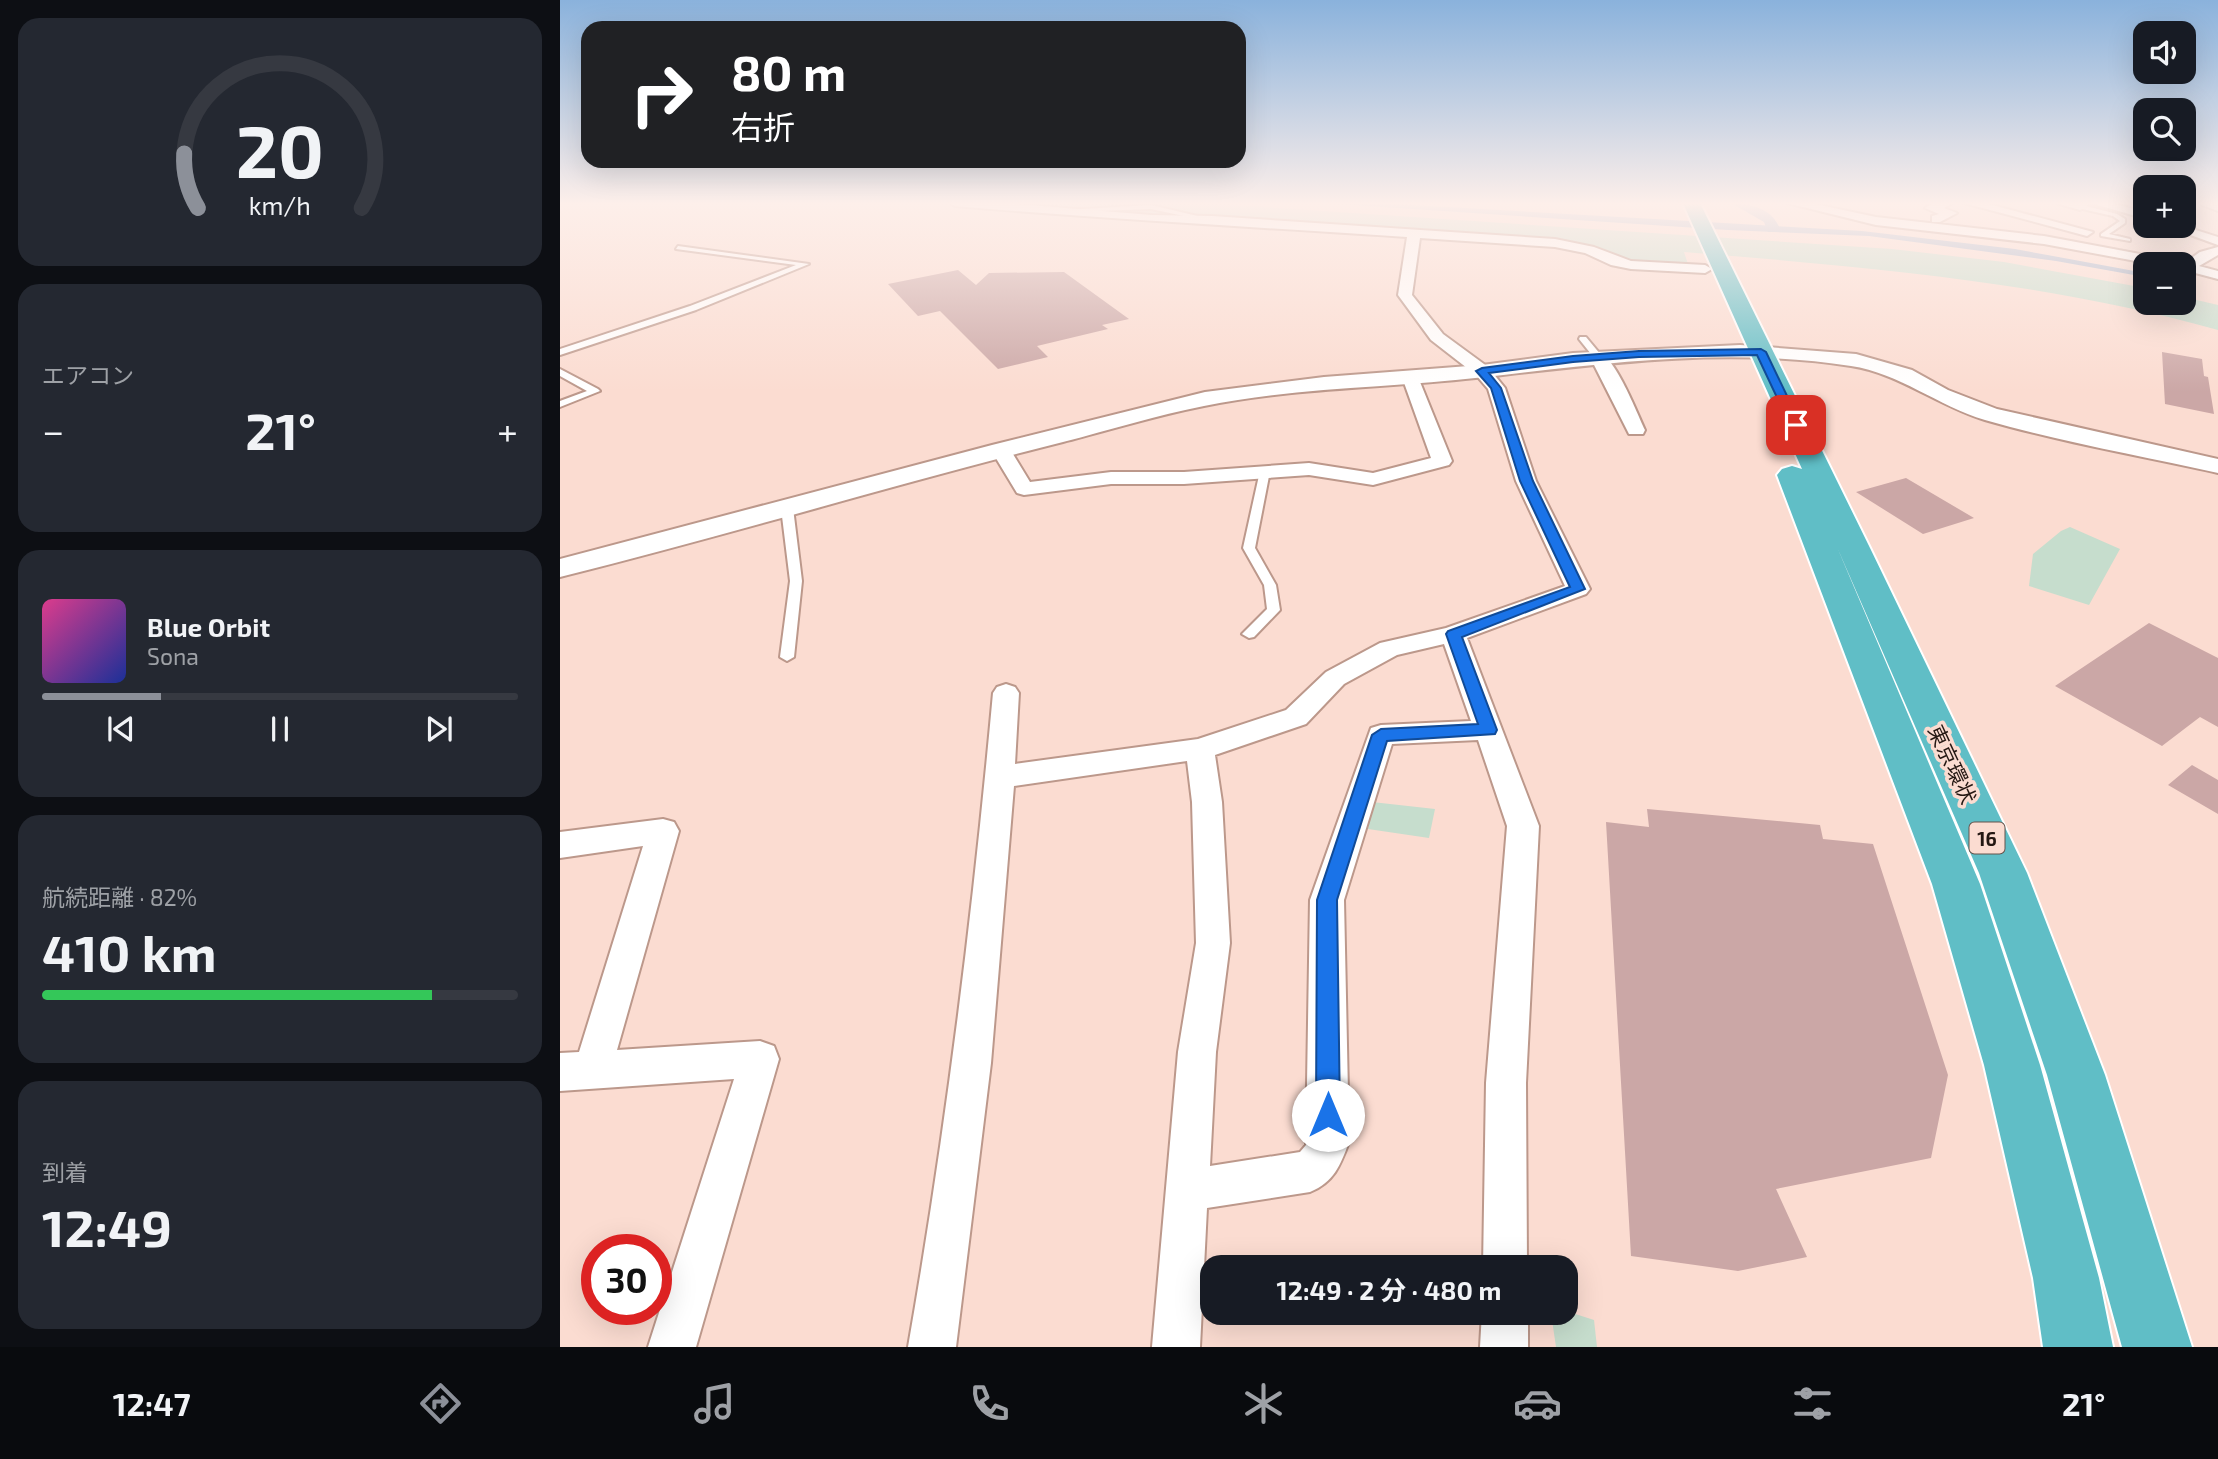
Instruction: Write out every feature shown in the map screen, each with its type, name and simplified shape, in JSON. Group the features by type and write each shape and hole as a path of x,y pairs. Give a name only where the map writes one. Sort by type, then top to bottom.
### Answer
{"highway":[{"name":"東京環状","path":"1704,266 1854,548 2003,873 2076,1074 2157,1347"},
{"name":"東京環状","path":"1713,266 1750,351 1814,526 1956,884 2012,1065 2066,1278 2078,1347"}],"street":[{"path":"1000,777 1200,749 1296,717 1335,677 1389,649 1453,634 1578,589 1527,481 1496,388 1482,371 1437,337 1405,295 1409,266"},
{"path":"1659,266 1705,270"},
{"path":"2199,266 2218,275"},
{"path":"1591,348 1604,364 1636,430"},
{"path":"560,568 1000,450 1205,400 1324,383 1482,371 1591,348 1750,351 1856,360 1904,375 1940,395 1990,414 2218,466"},
{"path":"1000,450 1024,489 1111,478 1184,478 1309,469 1373,479 1442,461 1410,377"},
{"path":"1453,634 1523,827 1506,1083 1505,1255"},
{"path":"932,1347 956,1205 981,997 1006,693"},
{"path":"1189,1190 1310,1171 1322,1158 1328,1142 1327,900 1381,735 1489,730"},
{"path":"1176,1347 1197,1052 1213,943 1207,802 1200,749"},
{"path":"560,845 663,831 576,1071 760,1059 672,1347"},
{"path":"1504,1347 1505,1325"}],"lane":[{"path":"560,352 693,308 801,266"},
{"path":"560,372 595,391 560,404"},
{"path":"1249,634 1274,610 1270,585 1249,548 1265,471"},
{"path":"787,508 796,581 787,657"}],"green space":[{"path":"1840,266 2025,266 2133,286 2133,309 2086,299 1953,278"},
{"path":"2196,300 2218,305 2218,330 2160,315 2196,315"},
{"path":"2070,527 2120,549 2089,605 2029,586 2033,554"},
{"path":"1372,802 1435,809 1429,838 1368,829"},
{"path":"1578,1315 1594,1320 1597,1347 1556,1347 1553,1325 1578,1325"}],"water":[{"path":"2083,266 2106,266 2133,271 2133,275"}],"building":[{"path":"958,270 976,285 989,273 1064,272 1129,319 1102,325 1108,329 1037,346 1048,357 998,369 940,311 918,316 888,284"},
{"path":"2162,352 2202,359 2214,414 2165,404"},
{"path":"1906,478 1974,518 1923,534 1856,492"},
{"path":"2149,623 2218,658 2218,727 2200,717 2162,746 2055,686"},
{"path":"2192,765 2218,780 2218,814 2168,785"},
{"path":"1647,809 1820,825 1823,839 1873,844 1948,1075 1931,1158 1776,1189 1807,1257 1738,1271 1631,1256 1606,822 1649,827"}],"route":[{"path":"1328,1115 1327,900 1381,735 1489,730 1453,634 1578,589 1527,481 1496,388 1482,371 1573,359 1639,354 1761,352 1796,425"}]}
